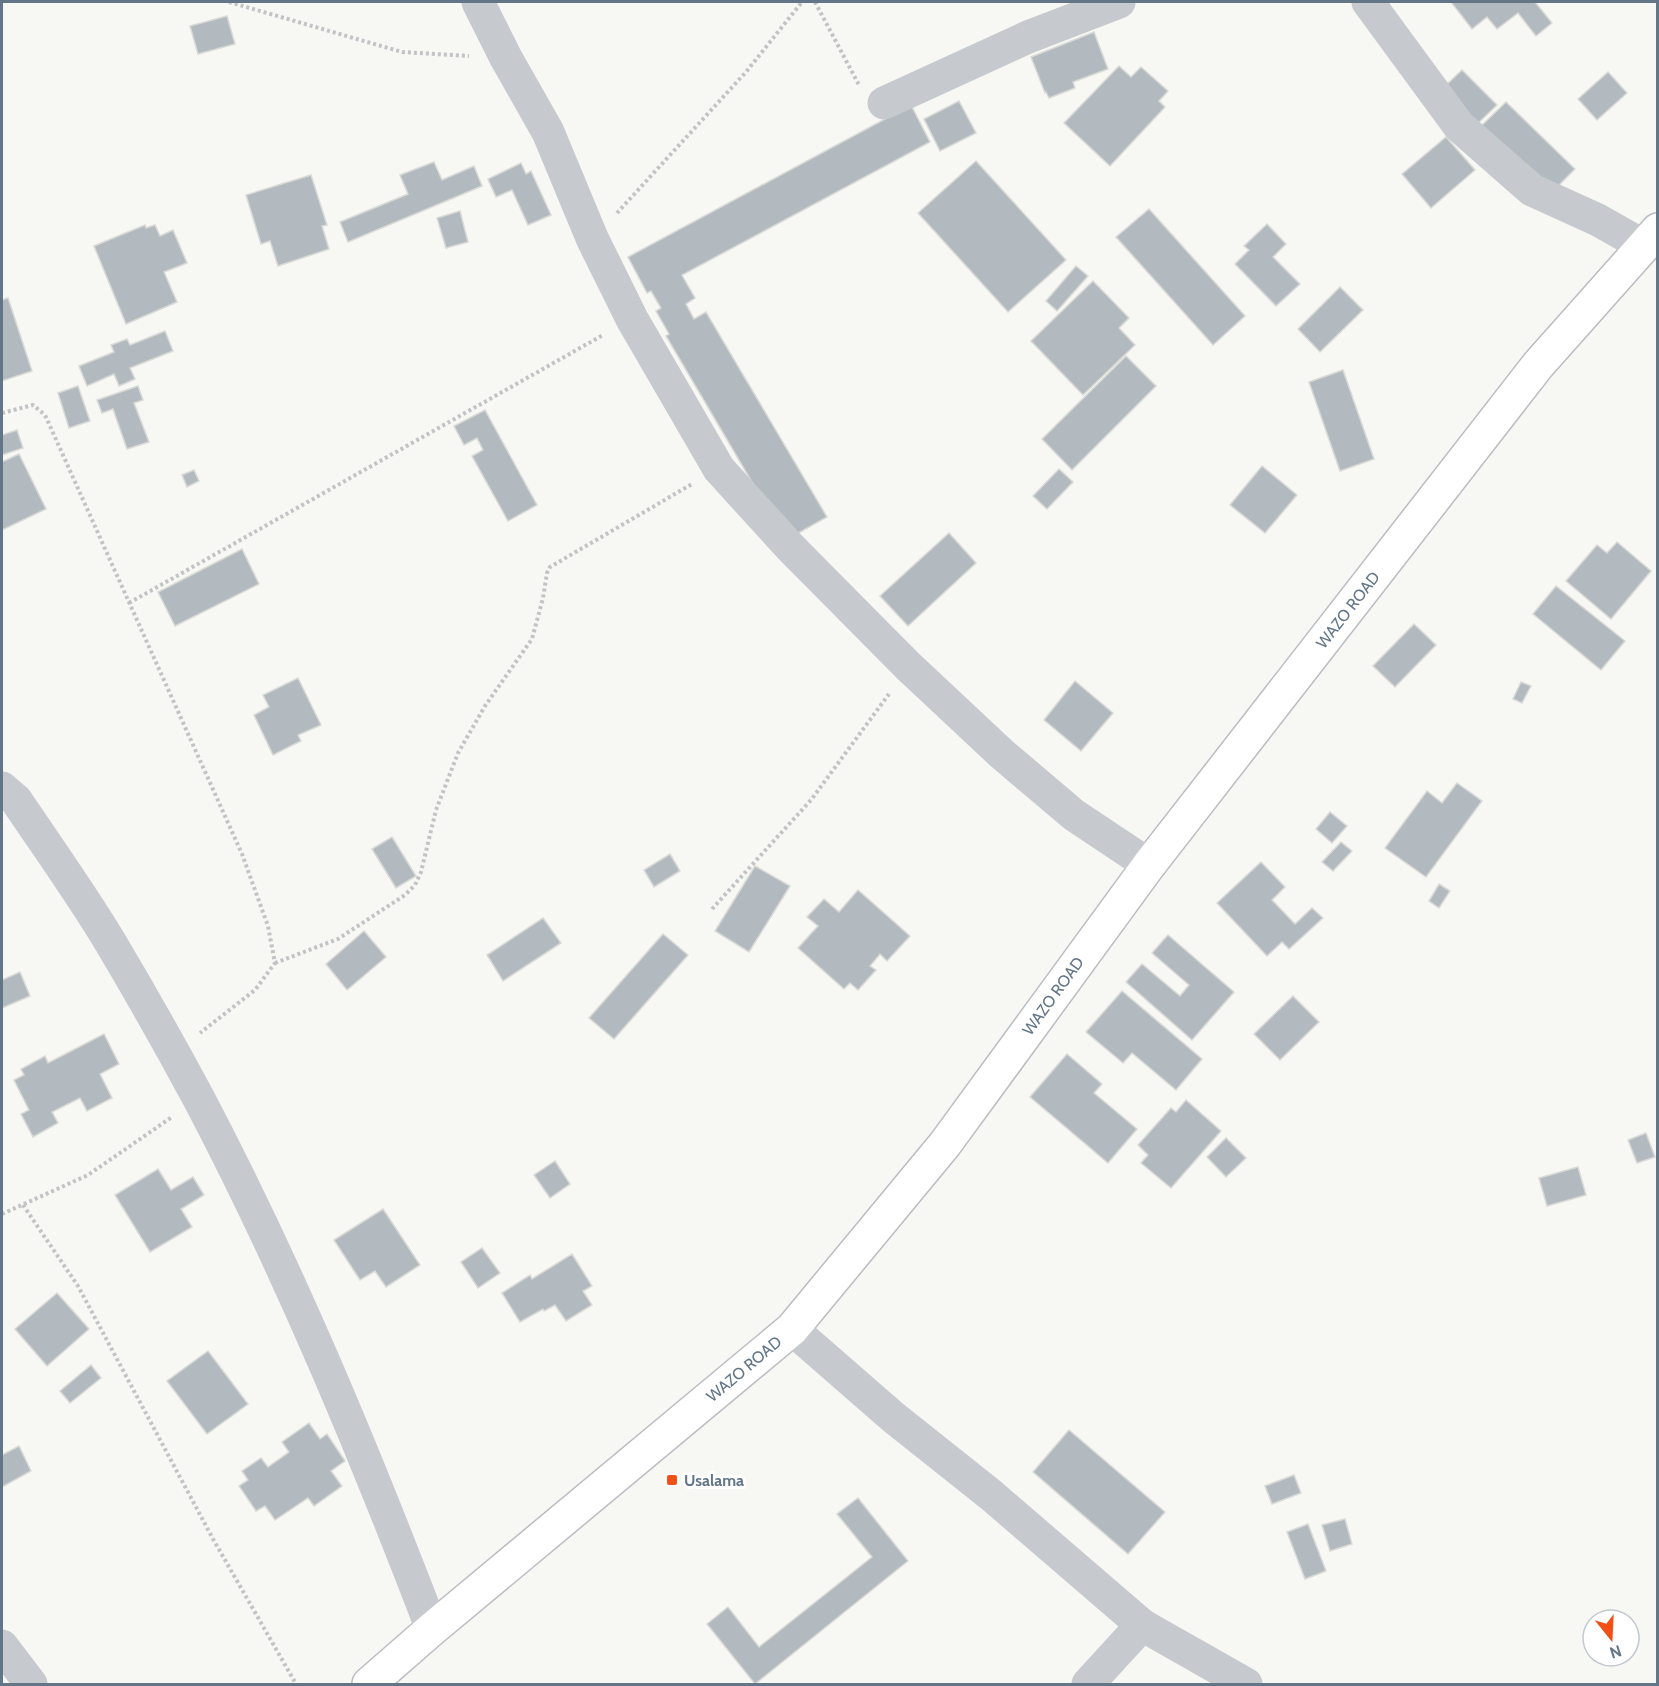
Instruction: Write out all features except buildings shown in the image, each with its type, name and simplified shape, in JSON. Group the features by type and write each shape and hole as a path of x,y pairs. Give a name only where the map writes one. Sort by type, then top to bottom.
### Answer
{"main road":[{"name":"WAZO ROAD","path":"369,1684 792,1329 945,1144 1149,865 1538,365 1651,238"}],"street":[{"path":"478,2 506,58 548,132 592,238 632,319 718,469 791,548 908,666 1002,754 1074,815 1149,865"},
{"path":"884,103 1028,37 1119,2"},
{"path":"1368,2 1459,126 1532,190 1598,220 1651,238"},
{"path":"2,788 16,800 108,940 199,1099 309,1330 389,1517 432,1629"},
{"path":"792,1329 893,1417 991,1495 1142,1625 1246,1684"},
{"path":"1088,1684 1142,1625"},
{"path":"2,1646 31,1684"}],"path":[{"path":"229,2 402,52 506,58"},
{"path":"592,238 732,89 802,2"},
{"path":"815,2 865,95 873,103 884,103"},
{"path":"129,603 632,319"},
{"path":"2,413 33,405 45,415 242,854 268,926 275,963"},
{"path":"173,1054 255,990 275,963 338,939 405,896 415,885 422,872 436,810 458,753 485,706 532,639 550,567 718,469"},
{"path":"712,909 811,800 908,666"},
{"path":"2,1214 88,1175 199,1099"},
{"path":"23,1206 78,1286 213,1539 296,1684"}],"place":[{"name":"Usalama","path":"672,1480"}]}
